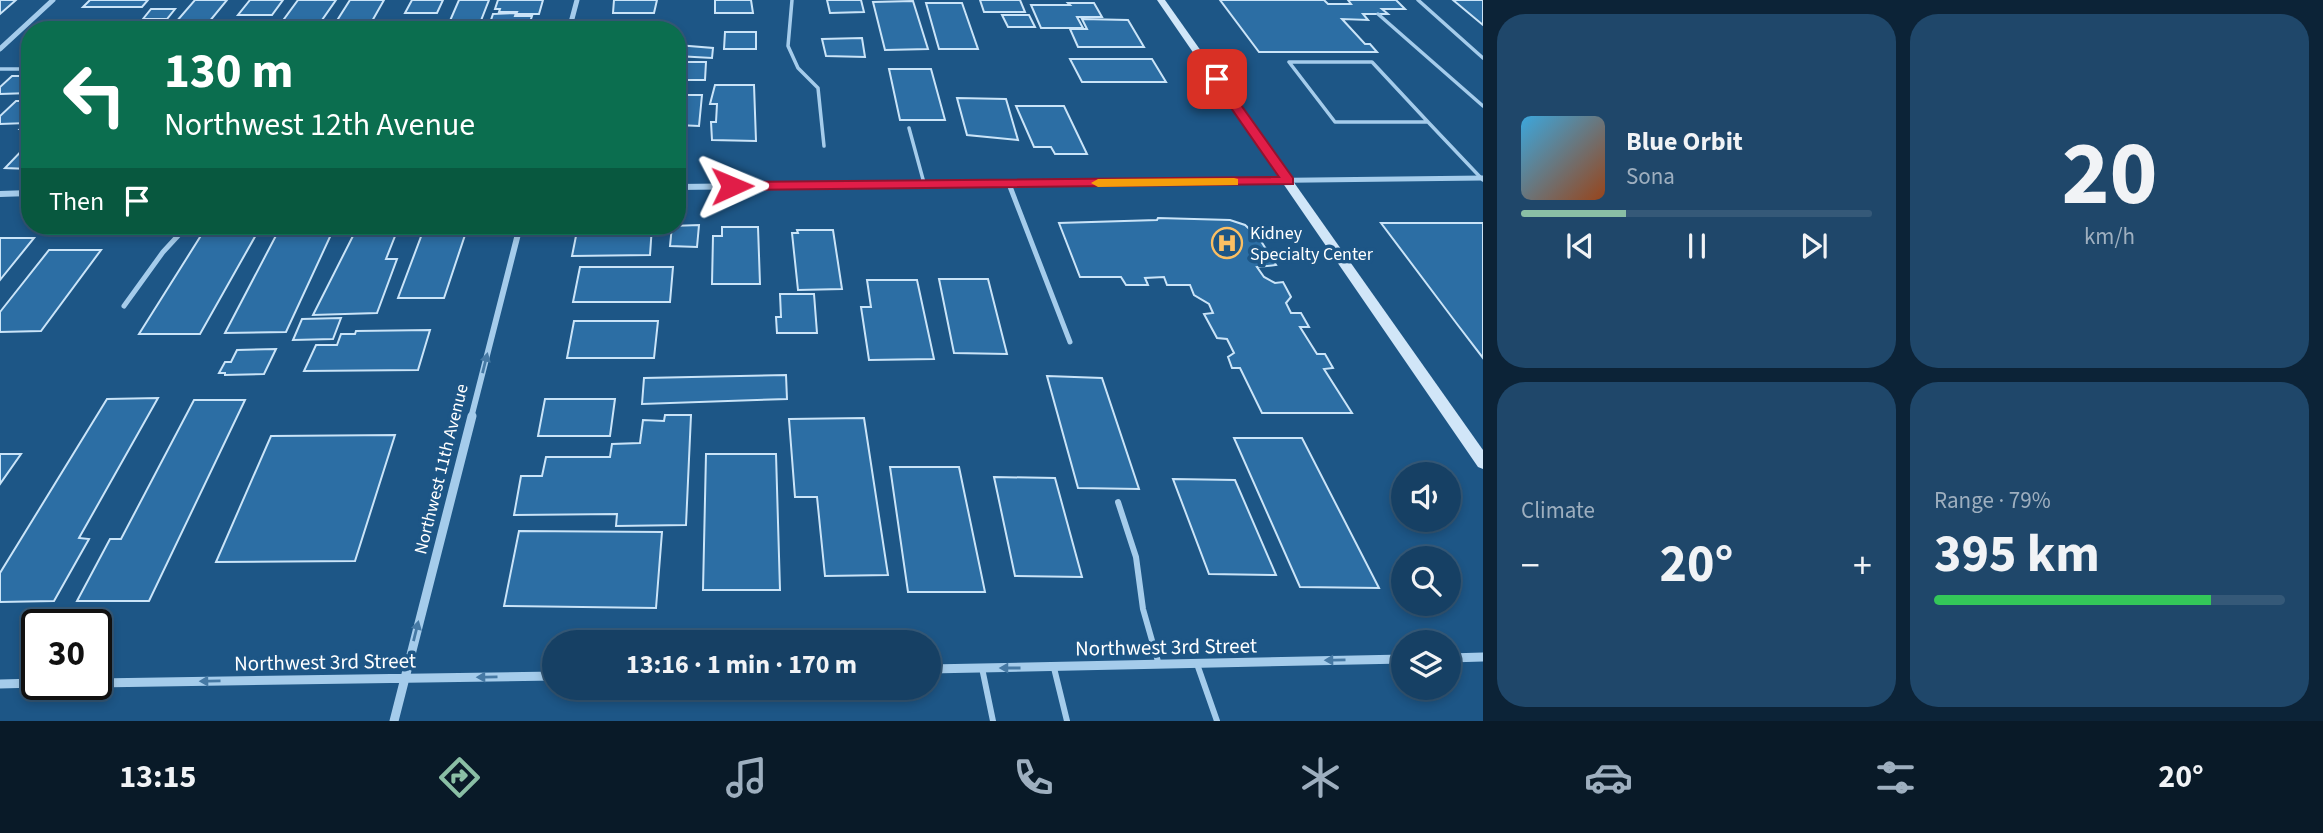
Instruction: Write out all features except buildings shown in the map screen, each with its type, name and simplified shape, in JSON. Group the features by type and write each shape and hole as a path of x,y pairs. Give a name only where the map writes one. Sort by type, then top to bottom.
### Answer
{"main road":[{"path":"1161,0 1483,462"}],"street":[{"path":"30,21 53,0"},
{"path":"571,21 576,0"},
{"path":"0,49 21,30"},
{"path":"686,187 1482,179"},
{"path":"0,194 21,193"},
{"name":"Northwest 11th Avenue","path":"394,721 518,235"},
{"path":"1461,658 1483,657"},
{"name":"Northwest 3rd Street","path":"941,669 1391,659"},
{"name":"Northwest 3rd Street","path":"112,682 542,676"},
{"path":"0,684 21,684"}],"lane":[{"path":"792,0 788,46 798,68 818,88 824,146"},
{"path":"1418,0 1483,58"},
{"path":"1378,14 1483,106"},
{"path":"1429,122 1335,122 1289,62 1371,62 1429,122 1482,179"},
{"path":"0,69 21,69"},
{"path":"909,128 924,184"},
{"path":"1010,184 1070,342"},
{"path":"124,306 179,235"},
{"path":"1118,502 1136,557 1143,609 1159,665"},
{"path":"1197,664 1217,721"},
{"path":"1054,667 1066,721"},
{"path":"982,668 993,721"}],"slow traffic":[{"path":"1098,183 1234,182"}],"place":[{"name":"Kidney Specialty Center","path":"1227,243"}],"route":[{"path":"732,186 1288,181 1217,79"}]}
